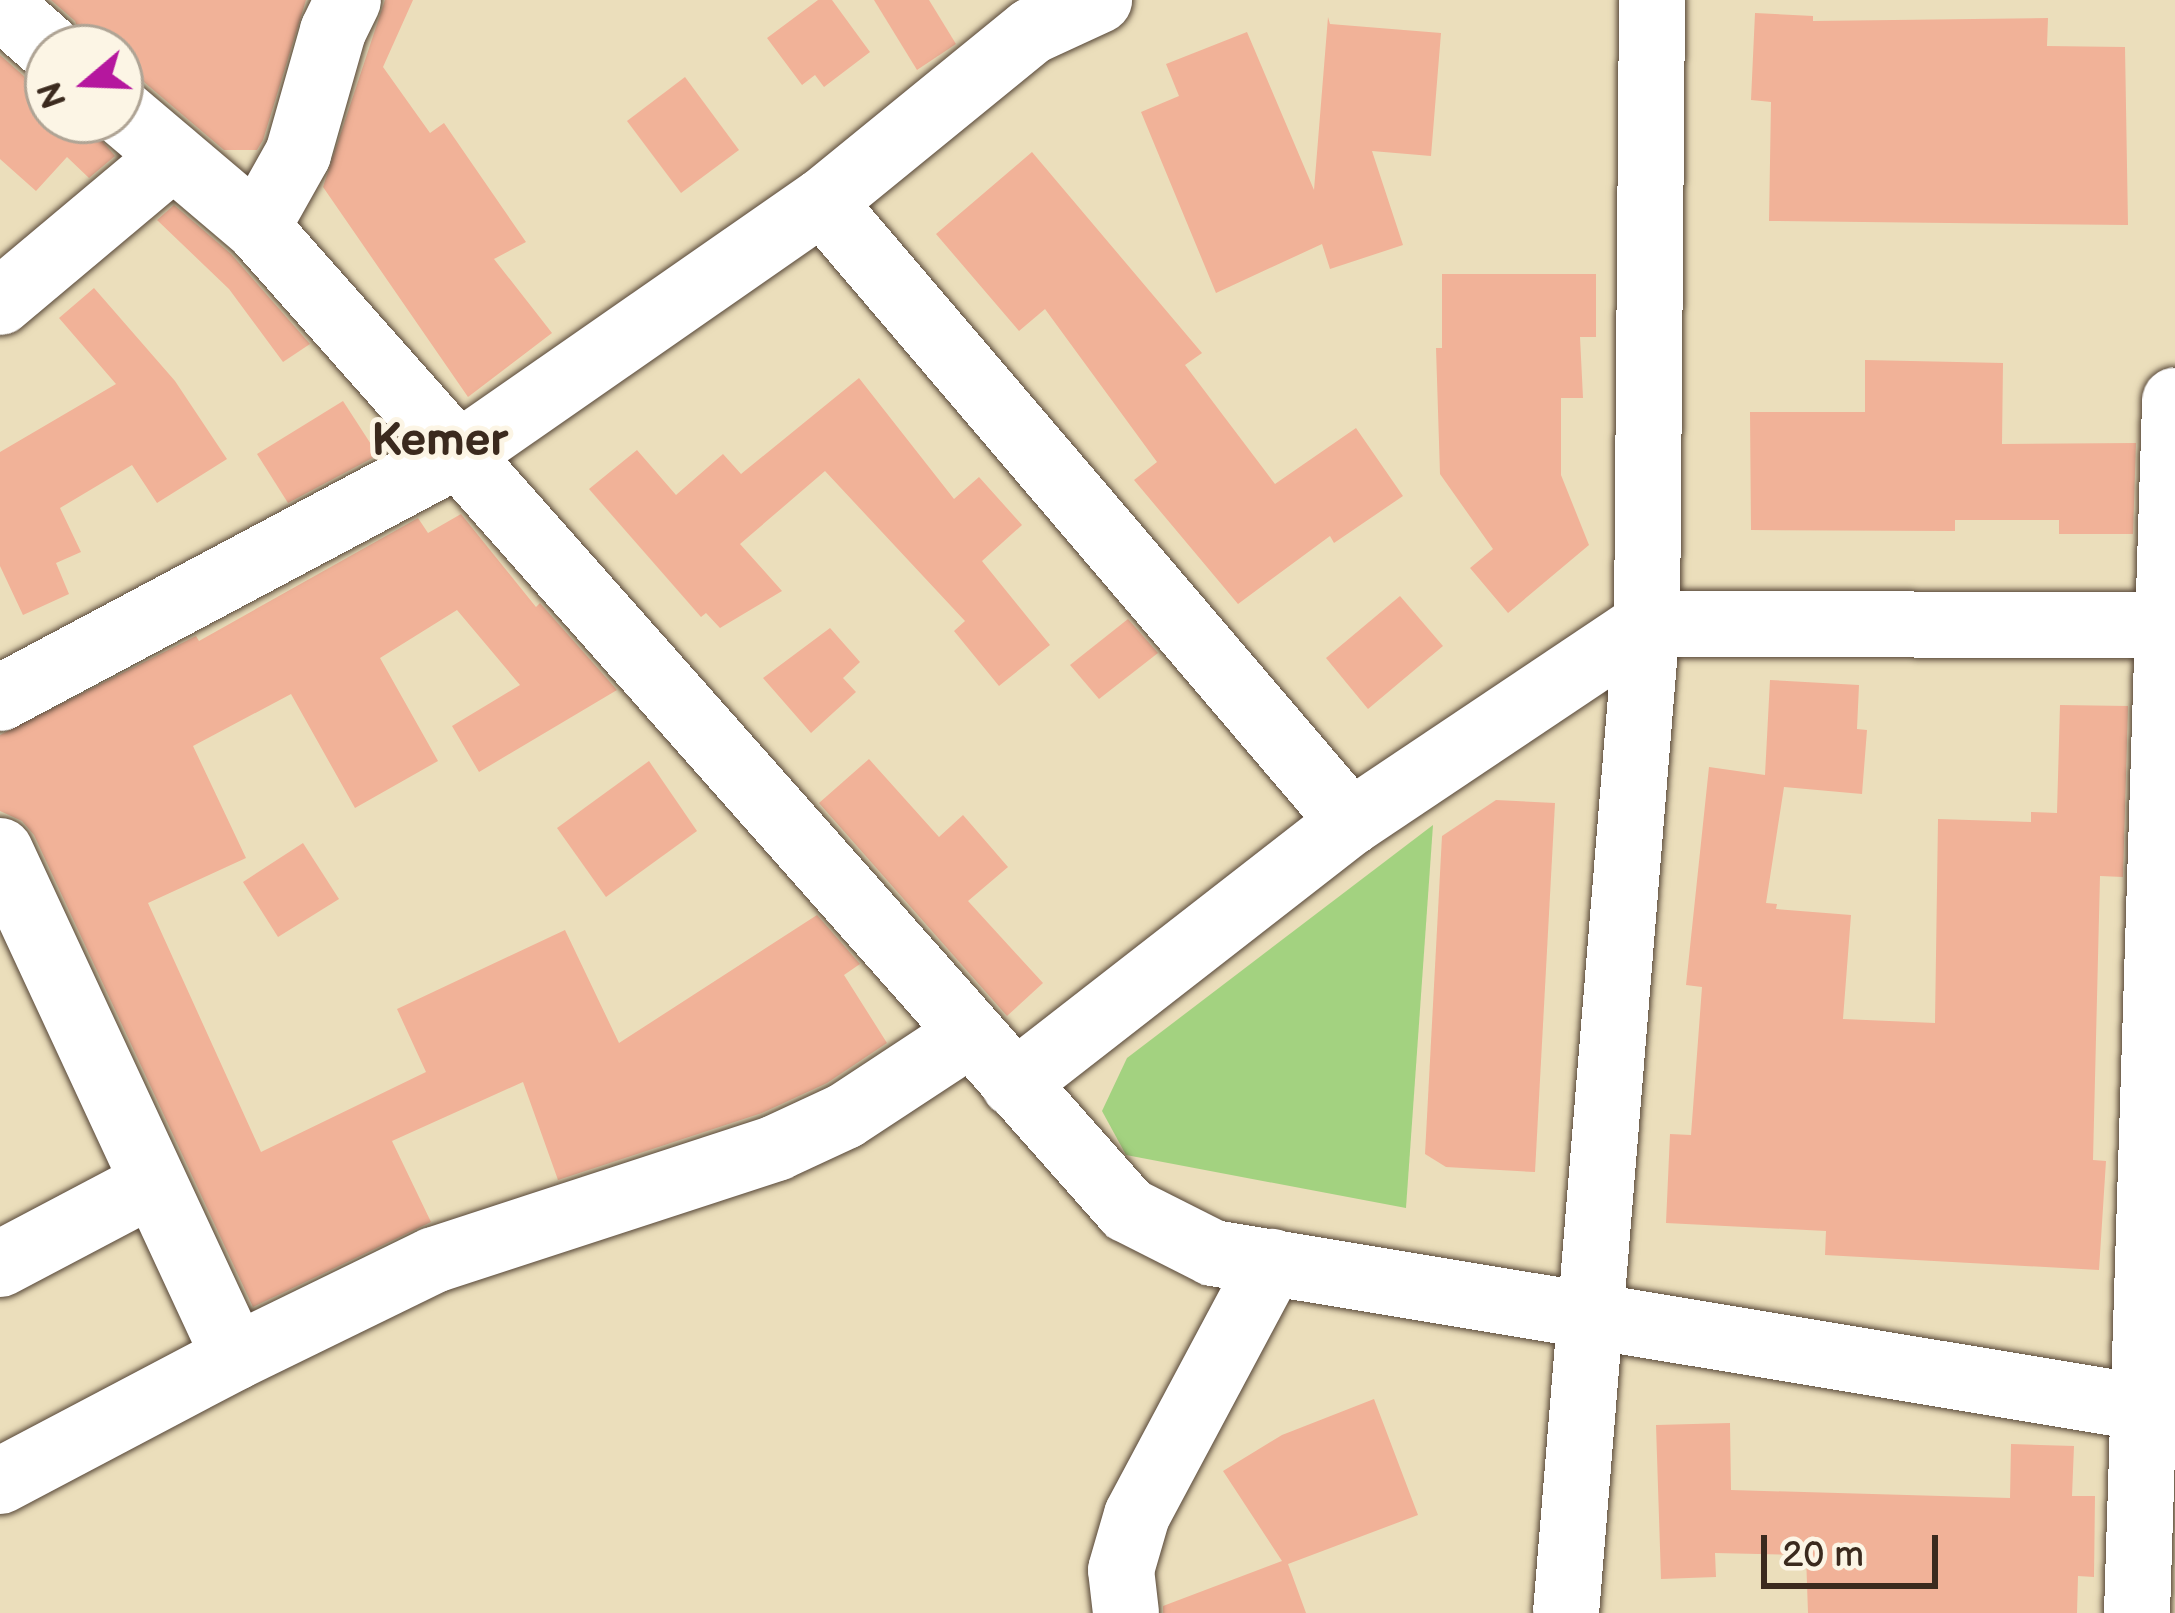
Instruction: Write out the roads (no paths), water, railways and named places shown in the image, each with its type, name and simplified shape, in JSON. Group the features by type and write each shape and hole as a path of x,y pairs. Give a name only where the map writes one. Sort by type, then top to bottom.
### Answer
{"street":[{"path":"257,227 298,154 333,31 348,0"},
{"path":"0,698 459,454 822,202 1023,15 1099,0"},
{"path":"1566,1613 1647,624 1652,0"},
{"path":"0,5 24,26"},
{"path":"144,132 257,227 1128,1210 1213,1253 2160,1411"},
{"path":"0,302 173,157"},
{"path":"822,202 1351,822"},
{"path":"2137,1613 2160,1411 2175,401"},
{"path":"1014,1084 1351,822 1647,624 2172,625"},
{"path":"0,850 235,1357"},
{"path":"0,1481 235,1357 434,1261 776,1148 845,1116 970,1034"},
{"path":"0,1264 152,1184"},
{"path":"1126,1613 1121,1570 1136,1515 1272,1262"}],"district":[{"name":"Kemer","path":"440,442"}]}
